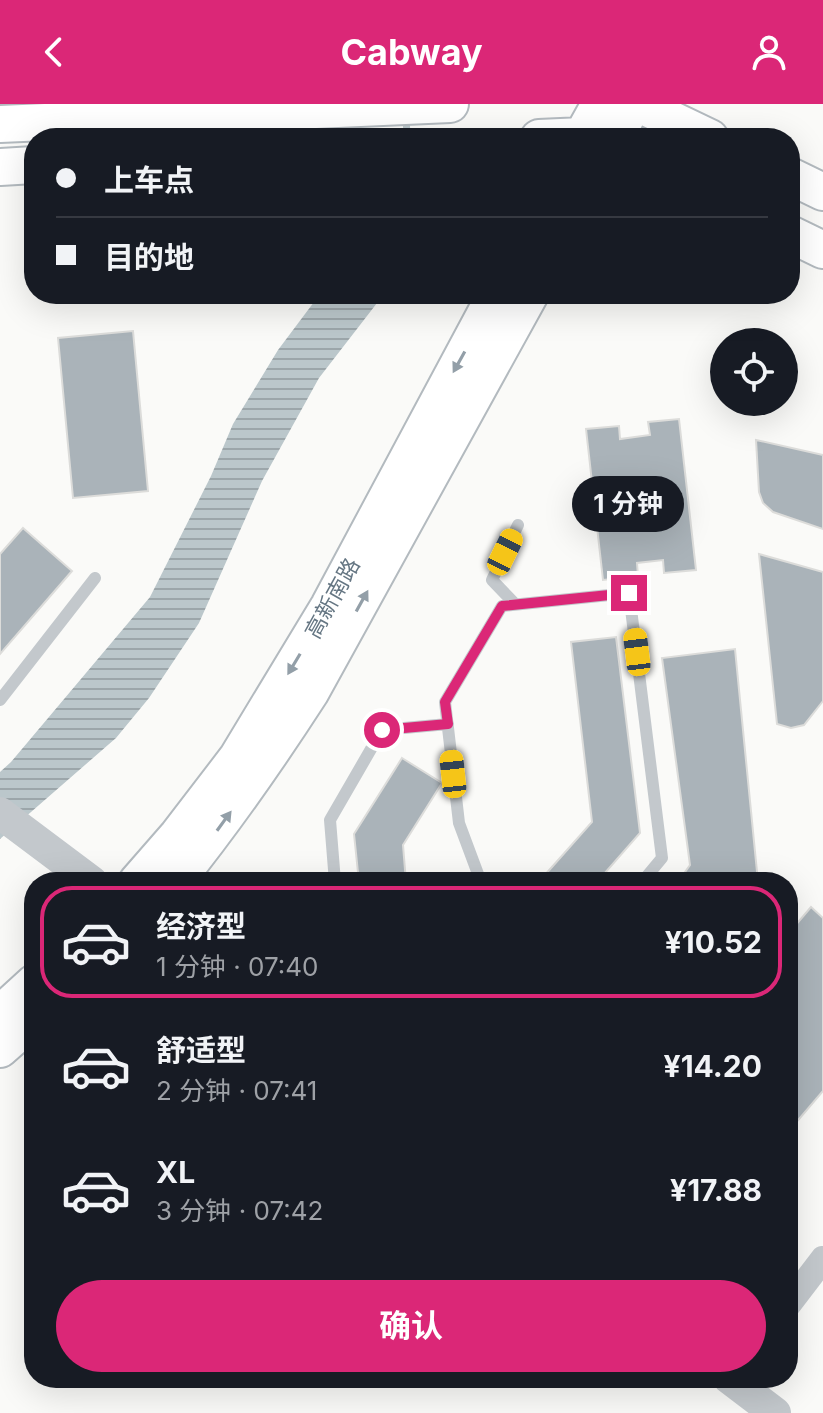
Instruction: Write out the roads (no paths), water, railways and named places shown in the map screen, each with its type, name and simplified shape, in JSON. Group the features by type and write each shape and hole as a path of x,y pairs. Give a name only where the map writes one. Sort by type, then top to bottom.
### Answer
{"main road":[{"path":"0,124 210,109 325,110 450,104"},
{"path":"594,128 600,104"},
{"path":"604,128 633,104"},
{"path":"639,104 689,128"},
{"path":"0,167 24,166"},
{"path":"800,181 823,192"},
{"path":"800,239 823,250"},
{"name":"高新南路","path":"146,872 237,758 329,606 491,304"},
{"name":"高新南路","path":"183,872 218,829 310,693 524,304"},
{"path":"0,1014 24,992"},
{"path":"0,1049 24,1028"}],"street":[{"path":"0,813 79,872"},
{"path":"798,1292 823,1259"},
{"path":"742,1388 775,1413"}],"lane":[{"path":"515,604 492,580 518,525"},
{"path":"0,700 95,578"},
{"path":"477,872 459,823 445,702 502,606 629,593 662,858 650,872"},
{"path":"334,872 330,820 382,730 448,724"}],"waterway":[{"path":"406,114 407,128"}]}
